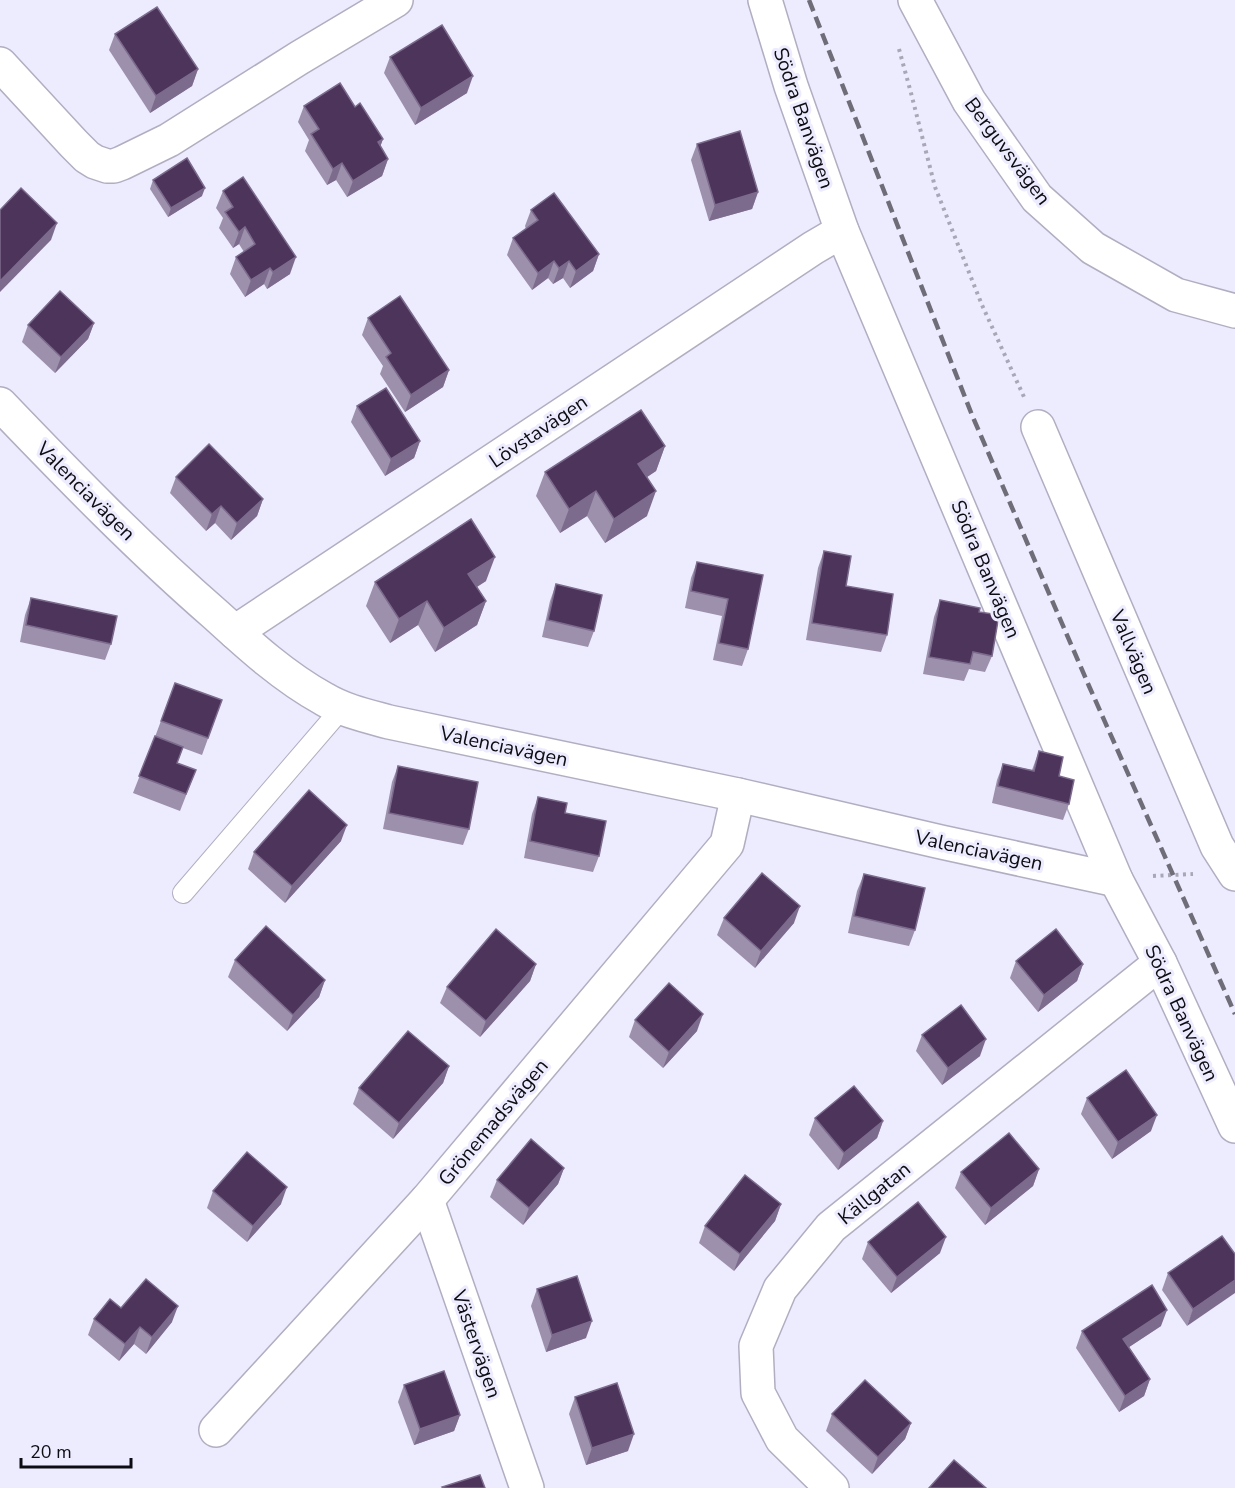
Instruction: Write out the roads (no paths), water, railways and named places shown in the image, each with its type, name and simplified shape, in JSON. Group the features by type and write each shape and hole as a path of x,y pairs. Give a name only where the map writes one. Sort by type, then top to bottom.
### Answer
{"street":[{"path":"0,64 80,150 95,162 114,166 169,140 396,0"},
{"name":"Södra Banvägen","path":"765,0 791,86 842,231 1116,880 1160,963 1235,1126"},
{"name":"Berguvsvägen","path":"915,0 969,101 1037,198 1093,248 1176,295 1235,311"},
{"name":"Lövstavägen","path":"235,632 842,231"},
{"name":"Valenciavägen","path":"0,404 92,500 194,596 283,673 342,708 389,722 738,795 1116,880"},
{"name":"Vallvägen","path":"1038,427 1217,846 1234,873"},
{"name":"Grönemadsvägen","path":"216,1430 427,1200 727,844 738,795"},
{"name":"Källgatan","path":"832,1488 782,1439 758,1393 756,1346 780,1289 831,1227 1160,963"},
{"name":"Västervägen","path":"427,1200 527,1488"}],"lane":[{"path":"183,893 342,708"}],"railway":[{"path":"809,0 972,415 1089,686 1235,1014"}]}
